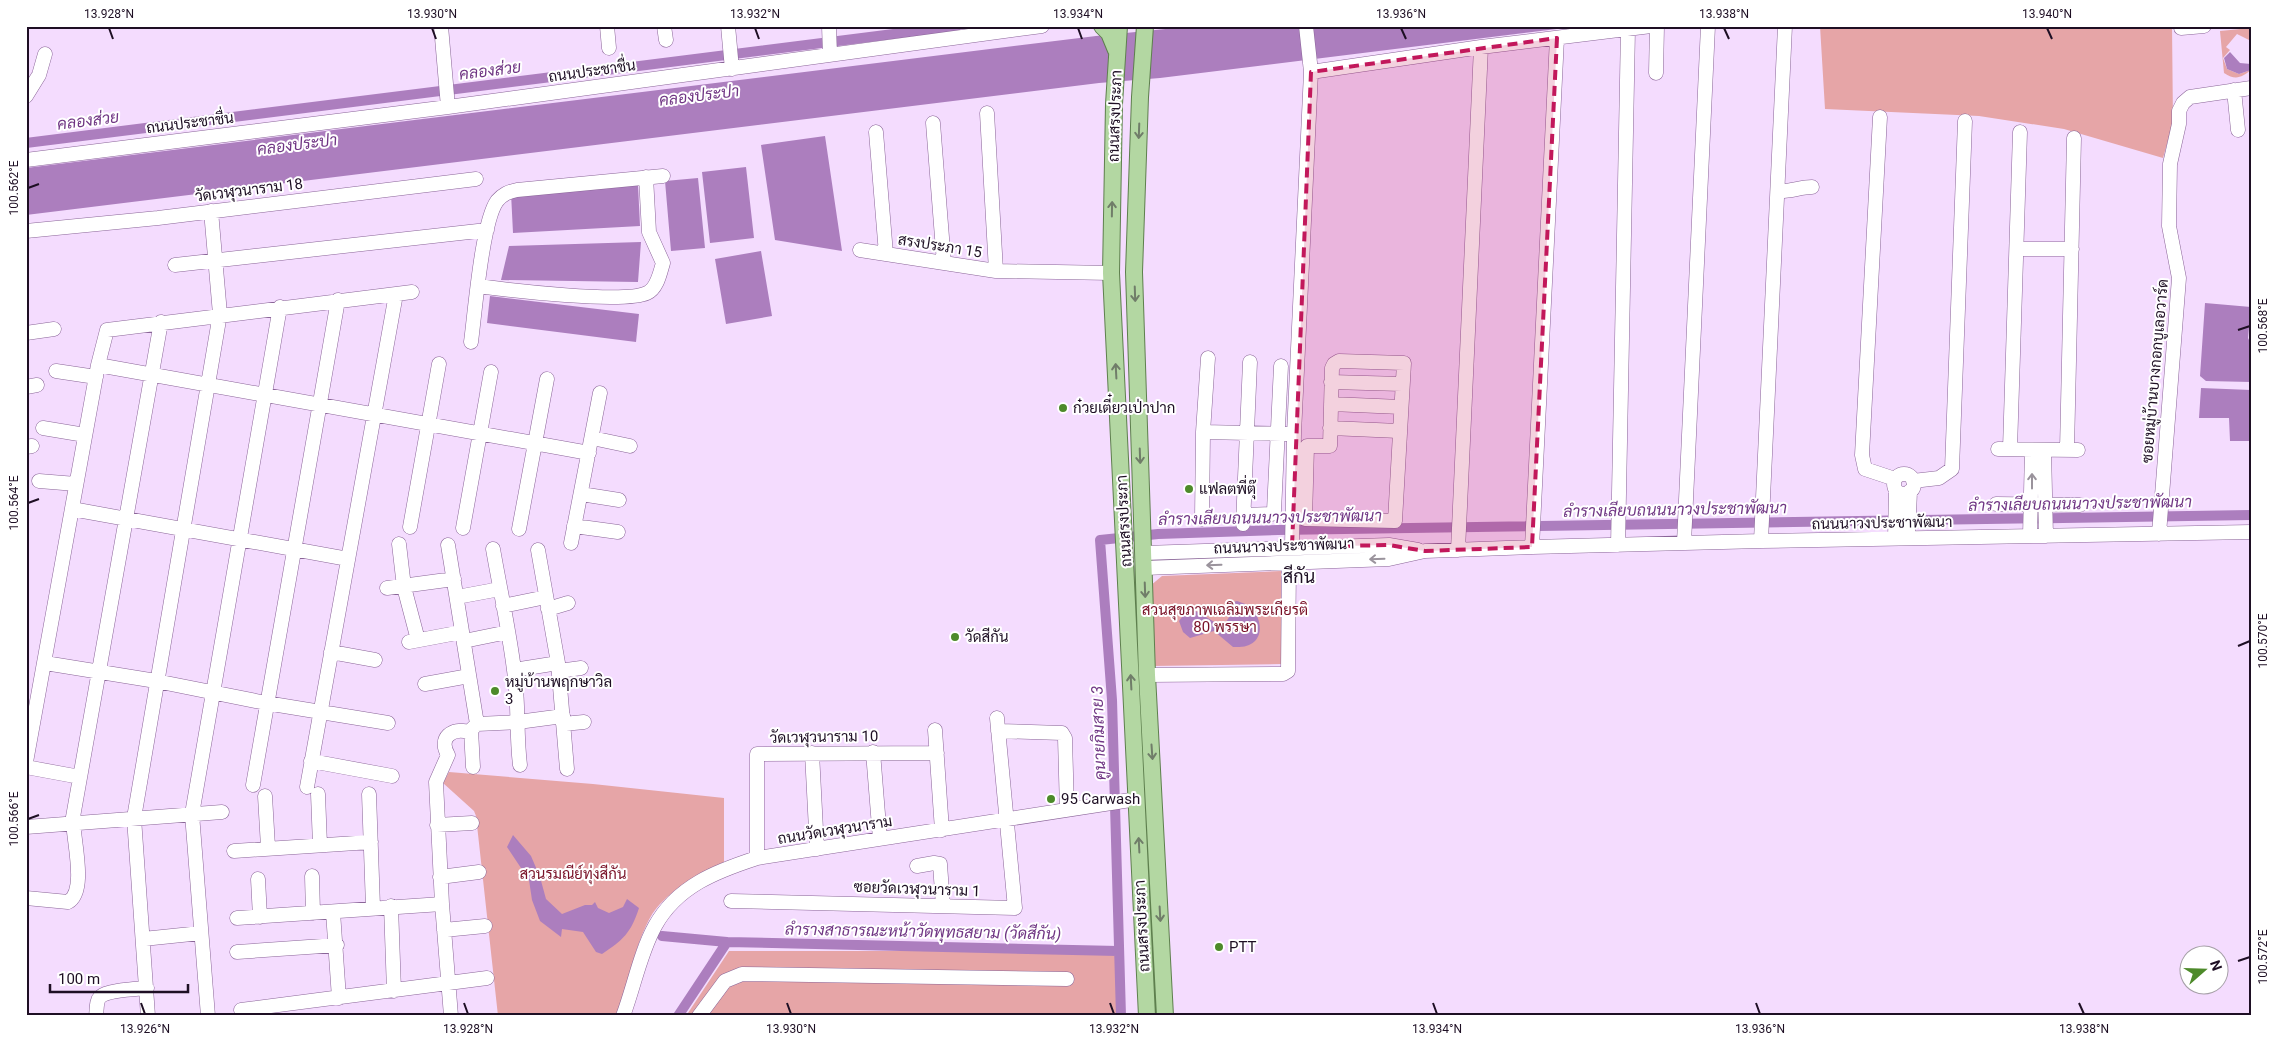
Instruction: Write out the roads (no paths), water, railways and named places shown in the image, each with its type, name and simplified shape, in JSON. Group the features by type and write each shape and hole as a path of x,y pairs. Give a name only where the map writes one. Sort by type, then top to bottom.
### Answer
{"main road":[{"name":"ถนนสรงประภา","path":"1112,29 1117,52 1111,273 1126,555 1124,801 1146,1016"},
{"name":"ถนนสรงประภา","path":"1149,31 1141,90 1134,272 1147,675 1165,1016"},
{"path":"1115,89 1141,90"},
{"path":"1118,406 1138,404"},
{"path":"1126,555 1144,547"}],"street":[{"path":"441,26 448,87 448,107"},
{"path":"607,26 609,48"},
{"path":"728,26 732,67"},
{"name":"ถนนประชาชื่น","path":"26,160 448,107 732,67 830,41 1042,26"},
{"path":"1292,547 1294,434 1310,66 1306,26"},
{"path":"1310,66 1651,26"},
{"path":"1656,73 1657,26"},
{"path":"1685,539 1708,26"},
{"path":"1762,530 1785,26"},
{"path":"2181,28 2204,26"},
{"path":"1618,538 1628,29"},
{"path":"1532,541 1557,38"},
{"path":"1458,550 1481,47"},
{"path":"26,96 40,75 45,54"},
{"name":"ซอยหมู่บ้านบางกอกบูเลอวาร์ด","path":"2159,530 2179,278 2169,226 2170,164 2179,124 2179,110 2190,97 2251,88"},
{"path":"2234,90 2238,130"},
{"path":"986,114 996,271"},
{"path":"1880,117 1862,454 1865,469 1904,485 1939,478 1952,469 1964,121"},
{"path":"933,123 944,263"},
{"name":"สรงประภา 15","path":"876,132 886,254 996,271 1111,273"},
{"path":"2020,132 2017,249 2004,449 2073,450 2072,249 2074,138"},
{"path":"471,342 487,230 496,202 505,193 517,190 662,176"},
{"path":"478,286 608,297 638,296 649,293 656,284 663,263 649,232 646,177"},
{"name":"วัดเวฬุวนาราม 18","path":"26,231 210,212 476,179"},
{"path":"1778,191 1790,192 1802,187 1812,187"},
{"path":"148,1016 134,818 156,680 220,314 210,212"},
{"path":"174,265 487,230"},
{"path":"2017,249 2072,249"},
{"path":"860,250 886,254"},
{"path":"26,762 97,371 108,330 220,314 412,292"},
{"path":"320,845 312,791 312,761 396,294"},
{"path":"253,785 338,300"},
{"path":"208,1016 192,814 280,307"},
{"path":"26,898 60,902 73,899 78,883 78,863 73,823 161,322"},
{"path":"26,333 54,329"},
{"path":"1202,519 1203,432 1208,358"},
{"path":"1340,361 1404,363 1395,521 1305,520 1307,446 1330,446 1331,382 1334,364 1340,361"},
{"path":"1250,362 1243,520 1272,514 1274,511 1281,366"},
{"path":"410,527 439,364"},
{"path":"56,371 152,374 589,453"},
{"path":"463,528 491,372"},
{"path":"519,529 547,380"},
{"path":"1331,382 1402,384"},
{"path":"571,543 600,393"},
{"path":"1331,404 1401,407"},
{"path":"43,428 85,435"},
{"path":"1330,428 1399,432"},
{"path":"1203,432 1294,434"},
{"path":"592,438 630,446"},
{"path":"2038,450 2045,519"},
{"path":"2030,519 2038,450"},
{"path":"39,481 76,484"},
{"path":"1902,525 1904,485"},
{"path":"581,494 619,500"},
{"path":"1996,504 2030,519 2045,519 2080,505"},
{"path":"72,510 348,559"},
{"name":"ถนนนาวงประชาพัฒนา","path":"1144,547 1289,562 1389,558 1424,551 1458,550 1532,541 1618,538 1685,539 1762,530 2030,519 2159,530 2251,532"},
{"path":"574,526 618,532"},
{"path":"399,544 404,587 414,641 508,632"},
{"path":"448,545 469,676 473,767"},
{"name":"ถนนนาวงประชาพัฒนา","path":"1144,547 1389,545 1424,551"},
{"path":"493,549 514,670 518,722 516,729 520,765"},
{"path":"538,550 558,667 567,769"},
{"path":"1147,675 1283,674 1288,671 1289,562"},
{"path":"387,588 454,579"},
{"path":"457,597 500,589"},
{"path":"503,606 547,603 568,604"},
{"path":"331,652 375,660"},
{"path":"45,663 156,680 266,703 388,723"},
{"path":"514,670 558,667 581,668"},
{"path":"425,684 469,676"},
{"path":"451,1016 440,877 436,782 446,758 445,739 451,733 458,730 518,722 563,720 584,722"},
{"path":"1007,820 997,724 1062,733 1065,738 1067,810"},
{"path":"935,730 942,830"},
{"path":"873,752 880,839"},
{"path":"812,753 817,849"},
{"name":"วัดเวฬุวนาราม 10","path":"757,858 757,754 937,753"},
{"path":"312,761 392,776"},
{"path":"26,767 80,777"},
{"path":"369,794 372,907"},
{"path":"265,796 268,848"},
{"name":"ถนนวัดเวฬุวนาราม","path":"623,1016 654,926 669,905 693,884 718,870 757,858 1124,801"},
{"path":"26,827 222,812"},
{"name":"ซอยวัดเวฬุวนาราม 1","path":"731,901 1015,908 1007,820"},
{"path":"437,825 472,823"},
{"path":"234,851 371,842"},
{"path":"917,866 934,862 940,864 943,906"},
{"path":"440,877 479,872"},
{"path":"312,876 313,913"},
{"path":"258,879 260,917"},
{"path":"237,918 333,912 372,907 442,904"},
{"path":"391,906 394,991"},
{"path":"333,912 339,998"},
{"path":"444,930 486,926"},
{"path":"143,939 201,933"},
{"path":"238,952 336,945"},
{"path":"699,1016 725,981 742,974 1067,979"},
{"path":"241,1010 487,978"},
{"path":"96,1016 98,999 101,995 108,992 147,988"}],"water":[{"name":"คลองประปา","path":"1195,26 1581,26 1160,78 1099,83 26,215 26,168 1096,36"},
{"path":"2230,52 2240,63 2251,64 2251,70 2239,74 2227,69 2224,58"},
{"path":"825,136 842,251 775,240 761,145"},
{"path":"746,167 754,238 710,243 702,172"},
{"path":"698,178 705,248 671,251 665,181"},
{"path":"638,185 640,226 513,233 511,193"},
{"path":"641,242 638,282 501,280 509,246"},
{"path":"761,251 772,316 726,324 715,259"},
{"path":"490,296 639,314 636,342 487,323"},
{"path":"2205,303 2251,307 2248,338 2251,344 2251,382 2206,381 2200,376"},
{"path":"2201,388 2251,390 2251,441 2230,441 2229,418 2199,418"},
{"path":"1237,601 1251,606 1259,621 1259,634 1251,644 1243,647 1233,647 1214,631 1190,638 1183,632 1179,621 1185,613 1194,610 1223,627 1234,609 1230,603"},
{"path":"513,835 531,856 540,877 546,899 562,914 585,905 592,905 595,902 598,908 609,913 623,907 627,899 639,908 633,924 625,935 602,954 596,952 583,932 562,929 561,937 540,921 532,900 529,880 507,847"}],"waterway":[{"name":"คลองส่วย","path":"26,143 957,26"},
{"name":"ลำรางเลียบถนนนาวงประชาพัฒนา","path":"1121,1016 1112,700 1100,540 1158,534 1278,530 2251,515"},
{"name":"ลำรางสาธารณะหน้าวัดพุทธสยาม (วัดสีกัน)","path":"662,936 727,942"},
{"name":"ลำรางสาธารณะหน้าวัดพุทธสยาม (วัดสีกัน)","path":"678,1016 727,942 1118,951"}],"place":[{"name":"ก๋วยเตี๋ยวเป่าปาก","path":"1063,408"},
{"name":"แฟลตพี่ตุ๊","path":"1189,489"},
{"name":"วัดสีกัน","path":"955,637"},
{"name":"หมู่บ้านพฤกษาวิล 3","path":"495,691"},
{"name":"95 Carwash","path":"1051,799"},
{"name":"PTT","path":"1219,947"}],"district":[{"name":"สีกัน","path":"1299,577"}],"park label":[{"name":"สวนสุขภาพเฉลิมพระเกียรติ 80 พรรษา","path":"1225,618"},
{"name":"สวนรมณีย์ทุ่งสีกัน","path":"573,874"}],"water label":[{"name":"คูนายกิมสาย 3","path":"1098,733"}]}
